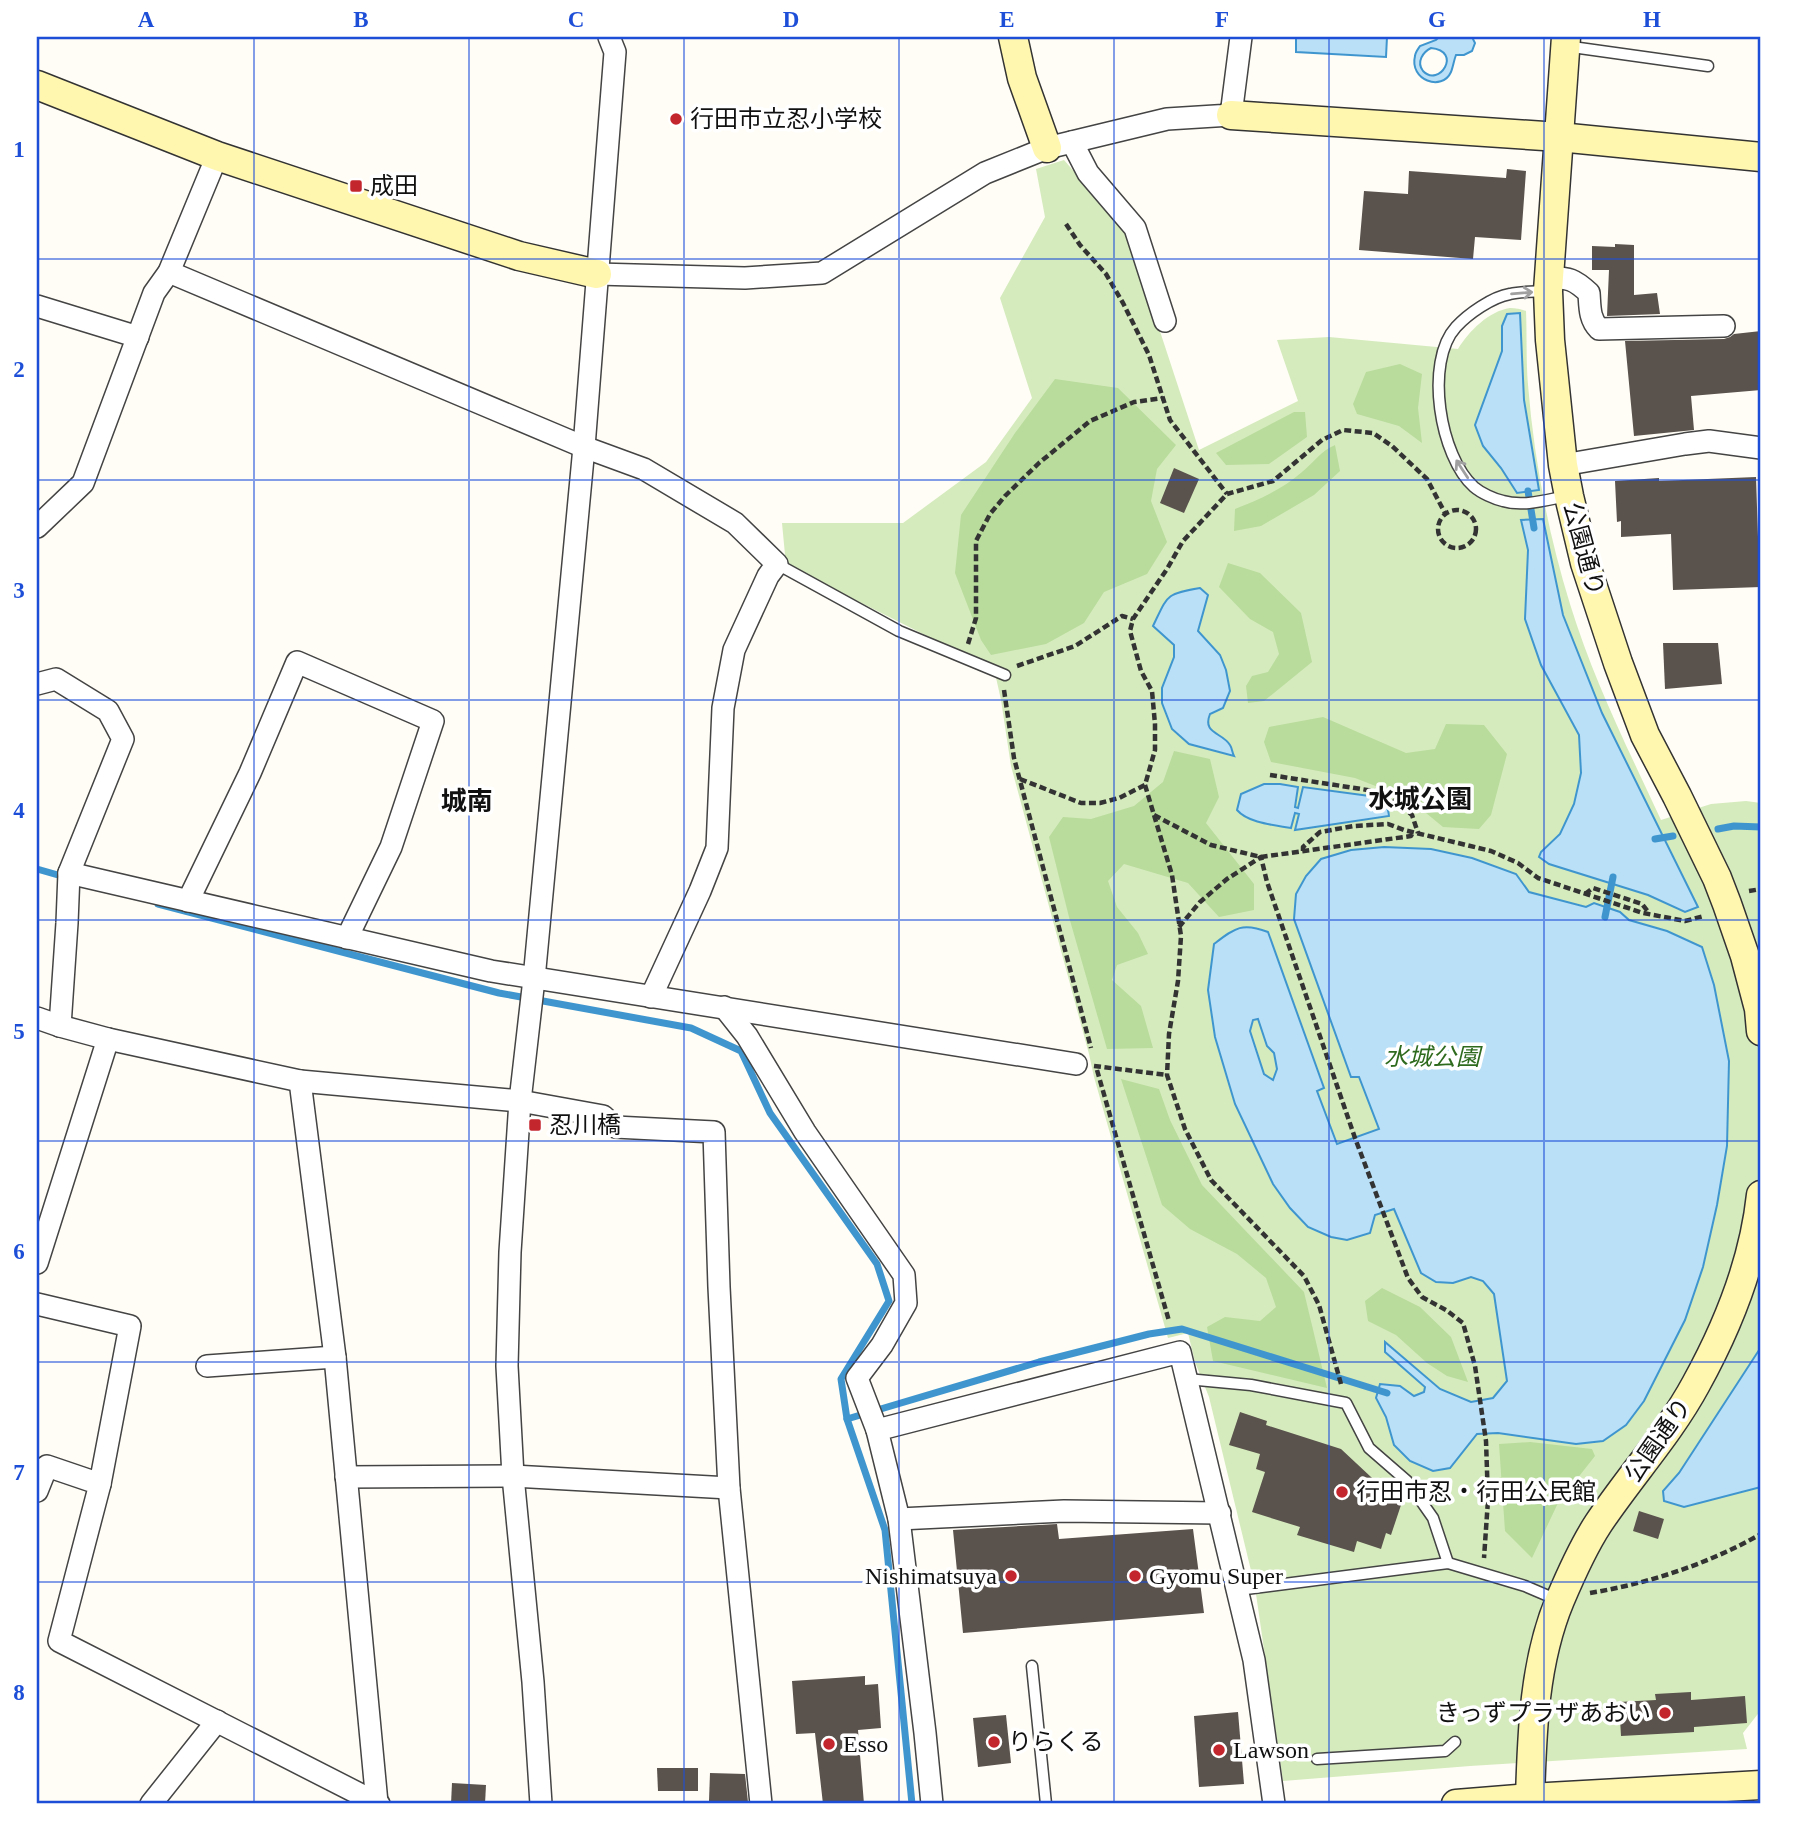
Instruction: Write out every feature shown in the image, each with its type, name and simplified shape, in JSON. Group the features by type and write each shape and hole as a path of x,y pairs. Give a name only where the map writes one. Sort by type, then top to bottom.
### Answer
{"street":[{"path":"541,1804 533,1682 513,1476 507,1366 510,1252 520,1101 584,447 615,52 609,37"},
{"path":"1013,37 1021,78 1059,145 1088,173 1135,228 1165,321"},
{"path":"1231,114 1241,37"},
{"name":"公園通り","path":"1566,42 1548,284 1550,340 1563,466 1557,498 1585,563 1645,735 1753,951 1761,1031"},
{"path":"37,85 217,156 519,256 597,274 745,278 822,273 985,173 1059,145 1167,119 1231,114 1559,137 1761,157"},
{"path":"37,527 83,483 154,293 169,272 217,156"},
{"path":"169,272 584,447 644,469 735,523 777,564 768,576 734,650 723,708 717,848 651,997"},
{"path":"1548,284 1568,278 1577,281 1589,293 1593,323 1599,329 1724,326"},
{"path":"37,306 138,337"},
{"path":"1563,466 1709,441 1761,448"},
{"path":"188,901 250,773 297,662 433,721 391,847 347,938"},
{"path":"37,684 56,680 108,711 123,739 69,873 60,1026"},
{"path":"69,873 491,971 1086,1065"},
{"path":"724,1007 747,1036 805,1132 904,1275 906,1303 882,1345 857,1378 877,1430 899,1519 932,1804"},
{"path":"37,1018 108,1039 300,1081 520,1101 603,1116 615,1127 714,1132 729,1488 761,1804"},
{"path":"37,1263 108,1039"},
{"path":"300,1081 335,1357 378,1804"},
{"name":"公園通り","path":"1531,1801 1532,1734 1537,1685 1560,1601 1598,1525 1696,1386 1723,1331 1747,1268 1761,1195"},
{"path":"37,1304 130,1326 100,1484 59,1641 378,1804"},
{"path":"877,1430 1180,1352 1254,1660 1274,1804"},
{"path":"207,1366 335,1357"},
{"path":"37,1491 47,1466 100,1484"},
{"path":"346,1476 513,1476 729,1488"},
{"path":"899,1519 1064,1511 1220,1513"},
{"path":"151,1804 216,1721"},
{"path":"1456,1804 1761,1786"}],"lane":[{"path":"1566,42 1708,66"},
{"path":"1548,284 1508,294 1475,310 1455,328 1446,343 1439,368 1440,412 1449,449 1474,488 1500,500 1517,504 1557,498"},
{"path":"777,564 899,631 1005,675"},
{"path":"1186,1380 1251,1385 1346,1403 1369,1448 1407,1481 1433,1518 1448,1563"},
{"path":"1238,1590 1448,1563 1560,1601"},
{"path":"1032,1666 1046,1804"},
{"path":"1317,1759 1445,1751 1455,1742"}],"path":[{"path":"1066,224 1080,245 1107,274 1123,303 1149,355 1170,420 1227,494"},
{"path":"963,658 976,618 976,541 990,514 1039,463 1090,421 1134,402 1163,398"},
{"path":"1346,1403 1319,1305 1304,1276 1211,1180 1185,1129 1167,1075 1169,1034 1178,981 1181,936 1172,875 1145,785 1155,750 1152,691 1141,671 1130,631 1133,619 1183,541 1227,494 1273,481 1322,440 1343,430 1373,433 1392,446 1427,479 1445,513"},
{"path":"1459,509 1472,517 1476,531 1468,544 1454,548 1441,541 1437,526 1445,513 1459,509"},
{"path":"1472,517 1480,509"},
{"path":"1133,619 1122,616 1075,646 1012,668 1005,675 1004,692 1014,758 1084,1017 1086,1065 1169,1321"},
{"path":"1270,775 1374,791 1392,798 1412,815 1416,833"},
{"path":"1020,779 1081,803 1100,803 1119,798 1145,785"},
{"path":"1153,814 1211,845 1261,857 1411,836 1416,833"},
{"path":"1303,851 1303,847 1320,832 1388,824 1491,851 1518,863 1538,878 1649,914 1685,921 1708,915"},
{"path":"1180,928 1200,902 1227,879 1261,857"},
{"path":"1261,857 1267,882 1355,1138 1408,1278 1422,1297 1447,1310 1463,1323 1475,1366 1486,1441 1488,1500 1482,1573"},
{"path":"1585,894 1593,888 1642,904 1649,914"},
{"path":"1745,892 1761,889"},
{"path":"1086,1065 1167,1075"},
{"path":"1589,1593 1622,1588 1698,1565 1761,1534"}],"green space":[{"name":"水城公園","path":"1064,160 1128,234 1199,450 1298,401 1277,340 1329,337 1458,349 1474,329 1495,313 1510,308 1526,311 1527,376 1534,440 1543,496 1562,577 1600,687 1661,820 1711,804 1746,801 1761,803 1761,1710 1743,1733 1747,1749 1283,1781 1255,1587 1209,1397 1195,1362 1188,1333 1168,1338 1094,1077 1011,766 993,664 935,640 786,565 782,523 903,523 986,462 1032,398 1000,298 1045,217 1036,169"},
{"path":"1400,364 1422,374 1418,408 1422,443 1399,426 1357,414 1353,404 1366,372"},
{"path":"1055,379 1118,388 1176,445 1157,469 1151,501 1167,542 1147,574 1104,592 1084,623 1046,644 991,655 981,640 955,573 961,515 1015,433"},
{"path":"1294,412 1305,412 1307,437 1269,464 1226,465 1216,453"},
{"path":"1335,445 1340,471 1314,495 1261,526 1234,531 1235,509 1287,484"},
{"path":"1228,563 1260,573 1301,613 1312,662 1264,701 1248,703 1246,686 1252,676 1268,672 1279,654 1273,632 1250,619 1219,587"},
{"path":"1323,717 1406,753 1435,749 1446,724 1484,725 1507,754 1491,815 1479,829 1443,827 1409,799 1355,778 1271,762 1264,742 1269,727"},
{"path":"1174,751 1210,759 1219,797 1206,823 1254,884 1254,910 1219,917 1188,883 1124,864 1108,881 1117,907 1138,933 1148,954 1117,965 1112,980 1141,1006 1153,1048 1107,1049 1049,837 1063,817 1091,819 1134,806 1163,782"},
{"path":"1121,1079 1159,1089 1170,1120 1202,1185 1304,1292 1327,1388 1213,1361 1207,1327 1225,1317 1260,1321 1276,1307 1266,1278 1237,1254 1190,1229 1162,1205"},
{"path":"1382,1288 1420,1307 1451,1337 1468,1382 1447,1376 1427,1363 1396,1335 1368,1321 1365,1301"},
{"path":"1530,1442 1592,1449 1595,1456 1558,1503 1532,1558 1505,1531 1499,1444"}],"water":[{"path":"1296,37 1387,37 1386,57 1296,52"},
{"path":"1439,37 1472,37 1475,43 1472,51 1456,55 1447,78 1434,82 1421,77 1414,64 1420,46","holes":["1431,48 1440,51 1447,61 1445,67 1436,75 1429,75 1421,68 1421,58"]},
{"path":"1520,313 1524,400 1539,490 1517,493 1483,446 1475,425 1502,351 1502,326 1507,314"},
{"path":"1543,519 1563,615 1602,713 1698,907 1685,912 1648,895 1549,864 1539,857 1560,834 1574,804 1581,773 1579,735 1541,665 1525,619 1528,550 1521,520"},
{"path":"1200,588 1208,595 1198,631 1220,655 1230,691 1223,708 1210,714 1208,721 1211,729 1231,746 1234,756 1189,744 1172,729 1162,703 1162,688 1174,657 1174,645 1153,626 1169,598 1180,592"},
{"path":"1264,784 1298,787 1295,807 1298,808 1303,787 1377,797 1386,805 1389,816 1295,830 1299,814 1295,813 1291,828 1262,823 1237,810 1241,794"},
{"path":"1384,847 1431,849 1472,858 1516,874 1529,892 1586,907 1594,903 1620,912 1629,920 1667,931 1702,947 1714,985 1729,1061 1727,1146 1717,1205 1703,1267 1685,1320 1644,1401 1626,1425 1603,1441 1576,1444 1498,1433 1477,1434 1450,1468 1433,1471 1410,1461 1394,1445 1386,1417 1376,1398 1380,1384 1400,1386 1414,1396 1424,1392 1425,1387 1385,1352 1385,1342 1440,1389 1471,1402 1493,1398 1507,1381 1494,1294 1483,1281 1471,1277 1453,1283 1436,1282 1421,1273 1394,1209 1375,1215 1370,1233 1347,1240 1331,1237 1308,1227 1273,1184 1235,1104 1215,1037 1208,990 1214,944 1239,928 1252,927 1268,932 1324,1088 1317,1091 1337,1144 1379,1129 1359,1077 1351,1077 1294,919 1296,894 1306,876 1321,859 1351,850","holes":["1258,1019 1267,1046 1274,1053 1277,1069 1273,1080 1264,1074 1250,1031 1253,1020"]},
{"path":"1761,1347 1761,1487 1684,1507 1664,1501 1663,1491 1679,1473"}],"building":[{"path":"1507,169 1526,171 1521,240 1475,237 1473,259 1359,250 1364,191 1408,194 1409,171 1506,178"},
{"path":"1615,244 1634,245 1634,295 1657,293 1660,314 1607,316 1609,270 1592,270 1592,246 1615,247"},
{"path":"1761,331 1761,390 1691,396 1694,430 1634,436 1625,341 1724,339 1734,334"},
{"path":"1174,468 1199,479 1184,513 1160,503"},
{"path":"1756,477 1761,587 1673,590 1671,534 1621,537 1621,521 1617,522 1615,481"},
{"path":"1663,643 1718,643 1722,684 1665,689"},
{"path":"1240,1412 1267,1421 1266,1425 1341,1449 1401,1505 1391,1535 1386,1533 1381,1549 1357,1541 1354,1552 1297,1535 1300,1527 1252,1512 1265,1472 1256,1469 1260,1454 1229,1445"},
{"path":"1639,1511 1664,1519 1658,1539 1633,1531"},
{"path":"1057,1524 1059,1539 1193,1529 1204,1613 963,1633 953,1530"},
{"path":"865,1676 865,1685 878,1684 881,1728 858,1730 864,1804 823,1804 815,1733 796,1734 792,1681"},
{"name":"きっずプラザあおい","path":"1691,1692 1691,1700 1745,1696 1747,1723 1694,1727 1694,1732 1621,1736 1619,1702 1656,1700 1655,1694"},
{"path":"1238,1712 1244,1784 1199,1787 1194,1716"},
{"path":"1006,1715 1011,1763 978,1767 973,1718"},
{"path":"657,1768 698,1768 698,1791 658,1791"},
{"path":"710,1773 745,1774 748,1802 709,1801"},
{"path":"452,1783 486,1785 485,1804 451,1804"}],"waterway":[{"path":"1528,491 1534,528"},
{"path":"1718,829 1734,826 1761,827"},
{"path":"1655,839 1673,836"},
{"path":"37,869 65,877"},
{"path":"1605,917 1613,877"},
{"path":"158,904 499,993 691,1028 741,1051 770,1113 877,1264 889,1301 841,1379 847,1419 885,1530 912,1804"},
{"path":"847,1419 1039,1362 1149,1334 1182,1329 1387,1393"}],"place":[{"name":"行田市立忍小学校","path":"676,119"},
{"name":"成田","path":"356,186"},
{"name":"忍川橋","path":"535,1125"},
{"name":"行田市忍・行田公民館","path":"1342,1492"},
{"name":"Nishimatsuya","path":"1011,1576"},
{"name":"Gyomu Super","path":"1135,1576"},
{"name":"きっずプラザあおい","path":"1665,1713"},
{"name":"りらくる","path":"994,1742"},
{"name":"Esso","path":"829,1744"},
{"name":"Lawson","path":"1219,1750"}],"district":[{"name":"水城公園","path":"1420,799"},
{"name":"城南","path":"467,801"}]}
